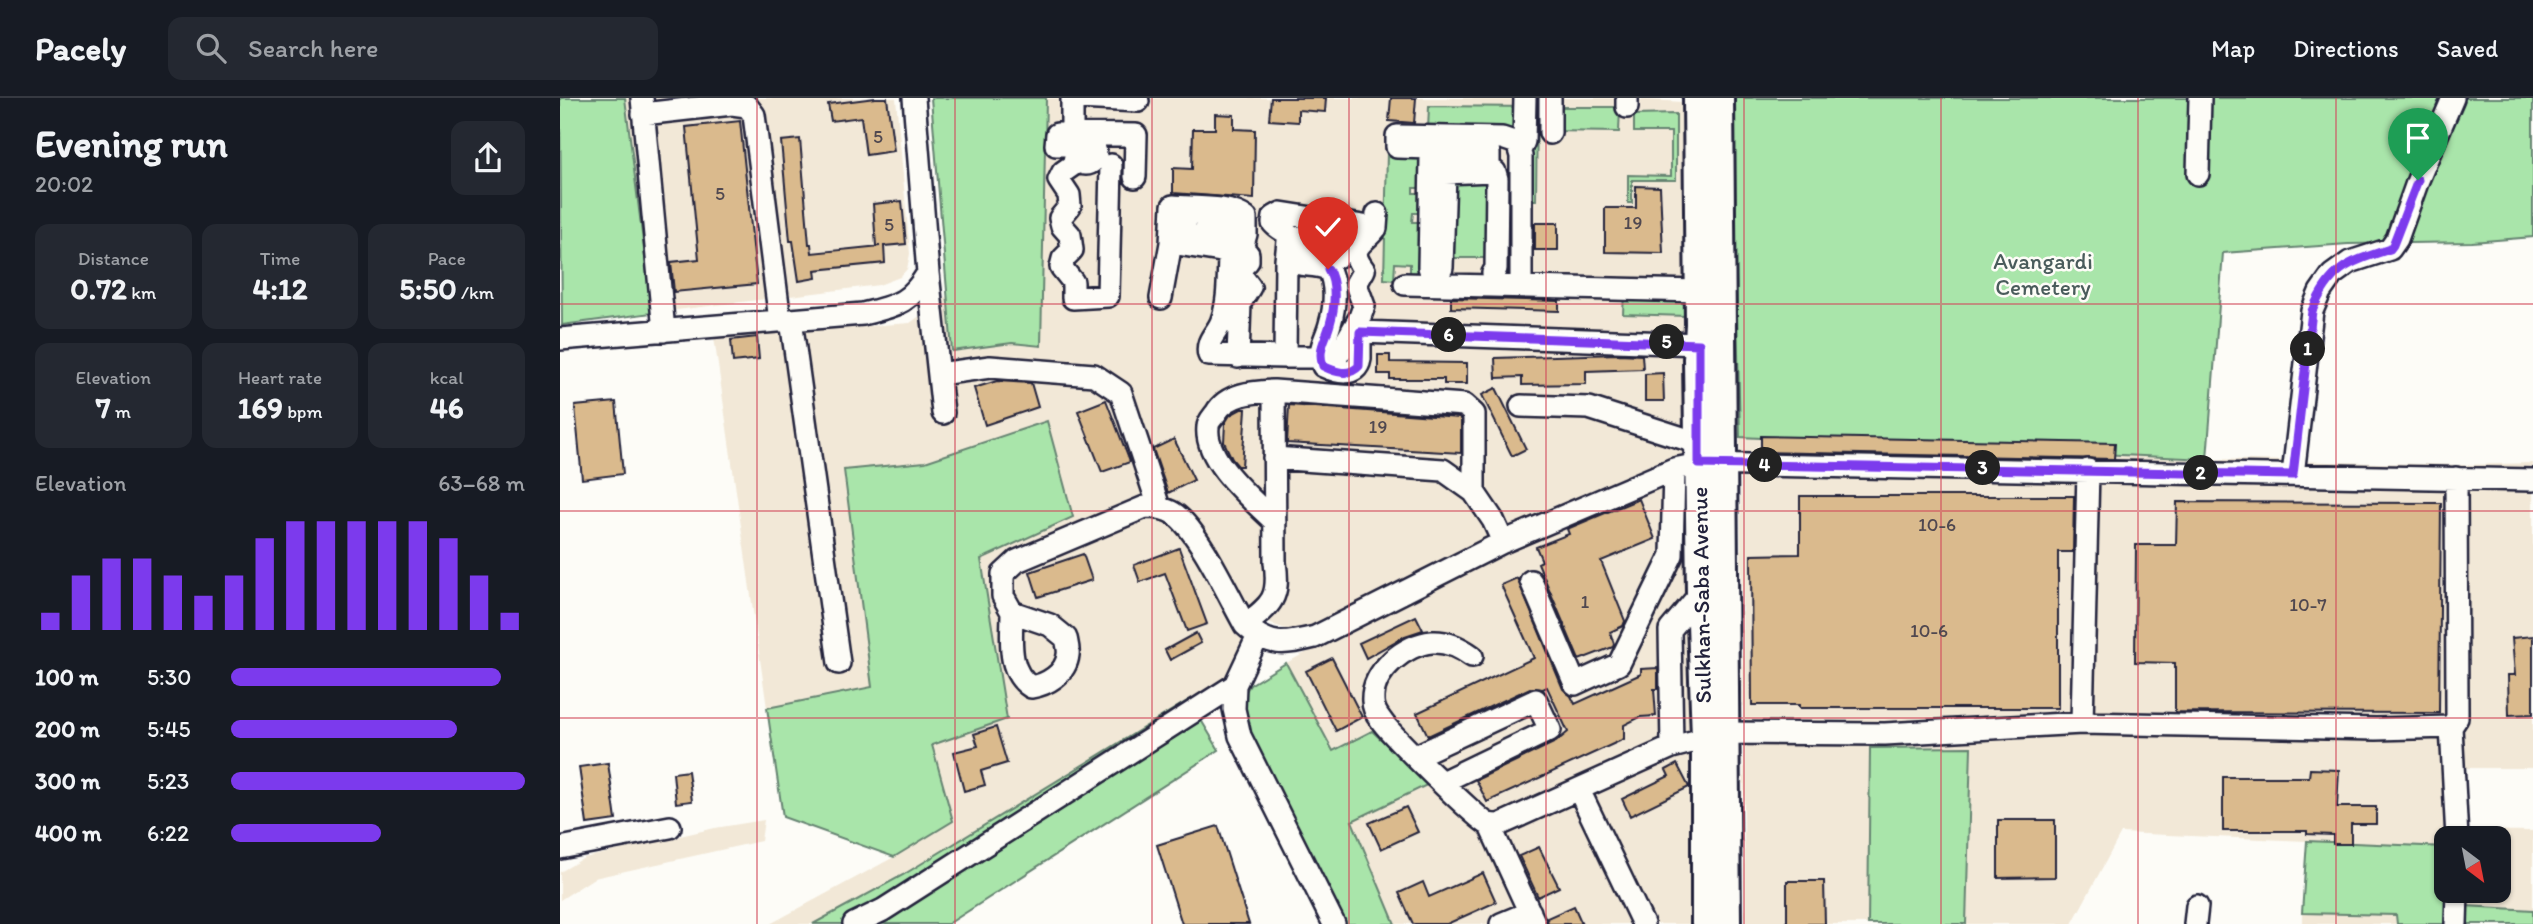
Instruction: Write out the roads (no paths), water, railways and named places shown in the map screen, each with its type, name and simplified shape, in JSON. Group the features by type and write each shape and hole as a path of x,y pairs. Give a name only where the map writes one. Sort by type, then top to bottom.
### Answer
{"main road":[{"name":"Sulkhan-Saba Avenue","path":"1697,98 1700,594 1716,735 1705,924"},
{"name":"Sulkhan-Saba Avenue","path":"1720,98 1699,460 1727,924"}],"street":[{"path":"914,98 928,273 943,413"},
{"path":"1072,98 1073,165 1063,172 1059,180 1069,194 1070,206 1060,218 1062,226 1070,235 1072,250 1063,259 1061,267 1073,282 1073,298 1108,296 1111,165"},
{"path":"1078,98 1138,100 1135,177"},
{"path":"1517,286 1520,151 1524,141 1525,98"},
{"path":"1550,98 1550,133"},
{"path":"2198,174 2200,98"},
{"path":"2293,475 2312,311 2320,292 2332,275 2350,262 2390,249 2397,239 2418,180 2453,98"},
{"path":"664,331 643,106 747,106 754,115 839,663"},
{"path":"1074,144 1136,135"},
{"path":"1520,151 1517,143 1502,138 1438,147 1430,158 1429,187 1422,218 1431,273 1517,286 1699,291"},
{"path":"1405,284 1480,281 1496,269 1495,172 1502,149 1510,145 1514,153 1517,226"},
{"path":"1438,147 1453,156 1458,149 1464,148 1471,158"},
{"path":"1429,187 1447,172 1497,171"},
{"path":"1429,187 1442,265 1437,274"},
{"path":"1161,298 1176,231 1173,206 1240,213 1246,218 1246,234 1235,246 1229,259 1225,311 1221,324 1209,341 1209,355 1285,357 1325,363 1342,373 1355,370 1359,366 1363,299 1356,284 1364,270 1358,263 1356,253 1377,221 1281,213 1274,217 1273,223 1278,229 1285,231 1303,247"},
{"path":"1176,231 1187,219 1197,214 1205,220 1206,228"},
{"path":"1176,231 1242,248 1248,254 1248,261 1242,267 1241,275 1250,287 1240,303 1238,357"},
{"path":"1285,357 1303,247"},
{"path":"1303,247 1295,264 1328,269 1334,281 1333,313 1321,343 1325,363"},
{"path":"560,339 863,314 899,304 916,291 928,273"},
{"path":"1360,325 1699,344"},
{"path":"939,374 990,367 1094,375 1121,393 1159,507"},
{"path":"1274,391 1277,580 1271,604 1252,631 1235,685 1234,709 1240,736 1334,924"},
{"path":"1275,522 1221,466 1211,449 1208,425 1220,406 1245,393 1274,391 1464,405 1474,414 1474,492"},
{"path":"1521,406 1589,408 1699,460 2533,480"},
{"path":"1275,458 1443,470 1474,492 1493,520 1503,542"},
{"path":"1012,612 1003,596 1003,574 1017,561 1145,507 1159,507 1175,514 1192,530 1252,631 1282,645 1315,637 1503,542 1699,460"},
{"path":"1531,580 1575,684 1619,664 1672,555 1699,460"},
{"path":"2082,723 2088,470"},
{"path":"2456,478 2457,718 2451,727 2456,826"},
{"path":"1672,747 1670,630 1700,594"},
{"path":"1472,656 1460,648 1434,641 1413,646 1388,664 1374,686 1373,701 1381,722 1489,824 1533,918 1501,924"},
{"path":"855,924 883,910 1235,685"},
{"path":"1416,756 1536,700 1550,730 1442,782"},
{"path":"1489,824 1509,822 1672,747 1716,735 1885,734 2082,723 2376,729 2451,727"},
{"path":"1578,790 1643,924"},
{"path":"560,848 670,827"},
{"path":"2456,924 2457,903"}],"park label":[{"name":"Avangardi Cemetery","path":"2043,274"}]}
